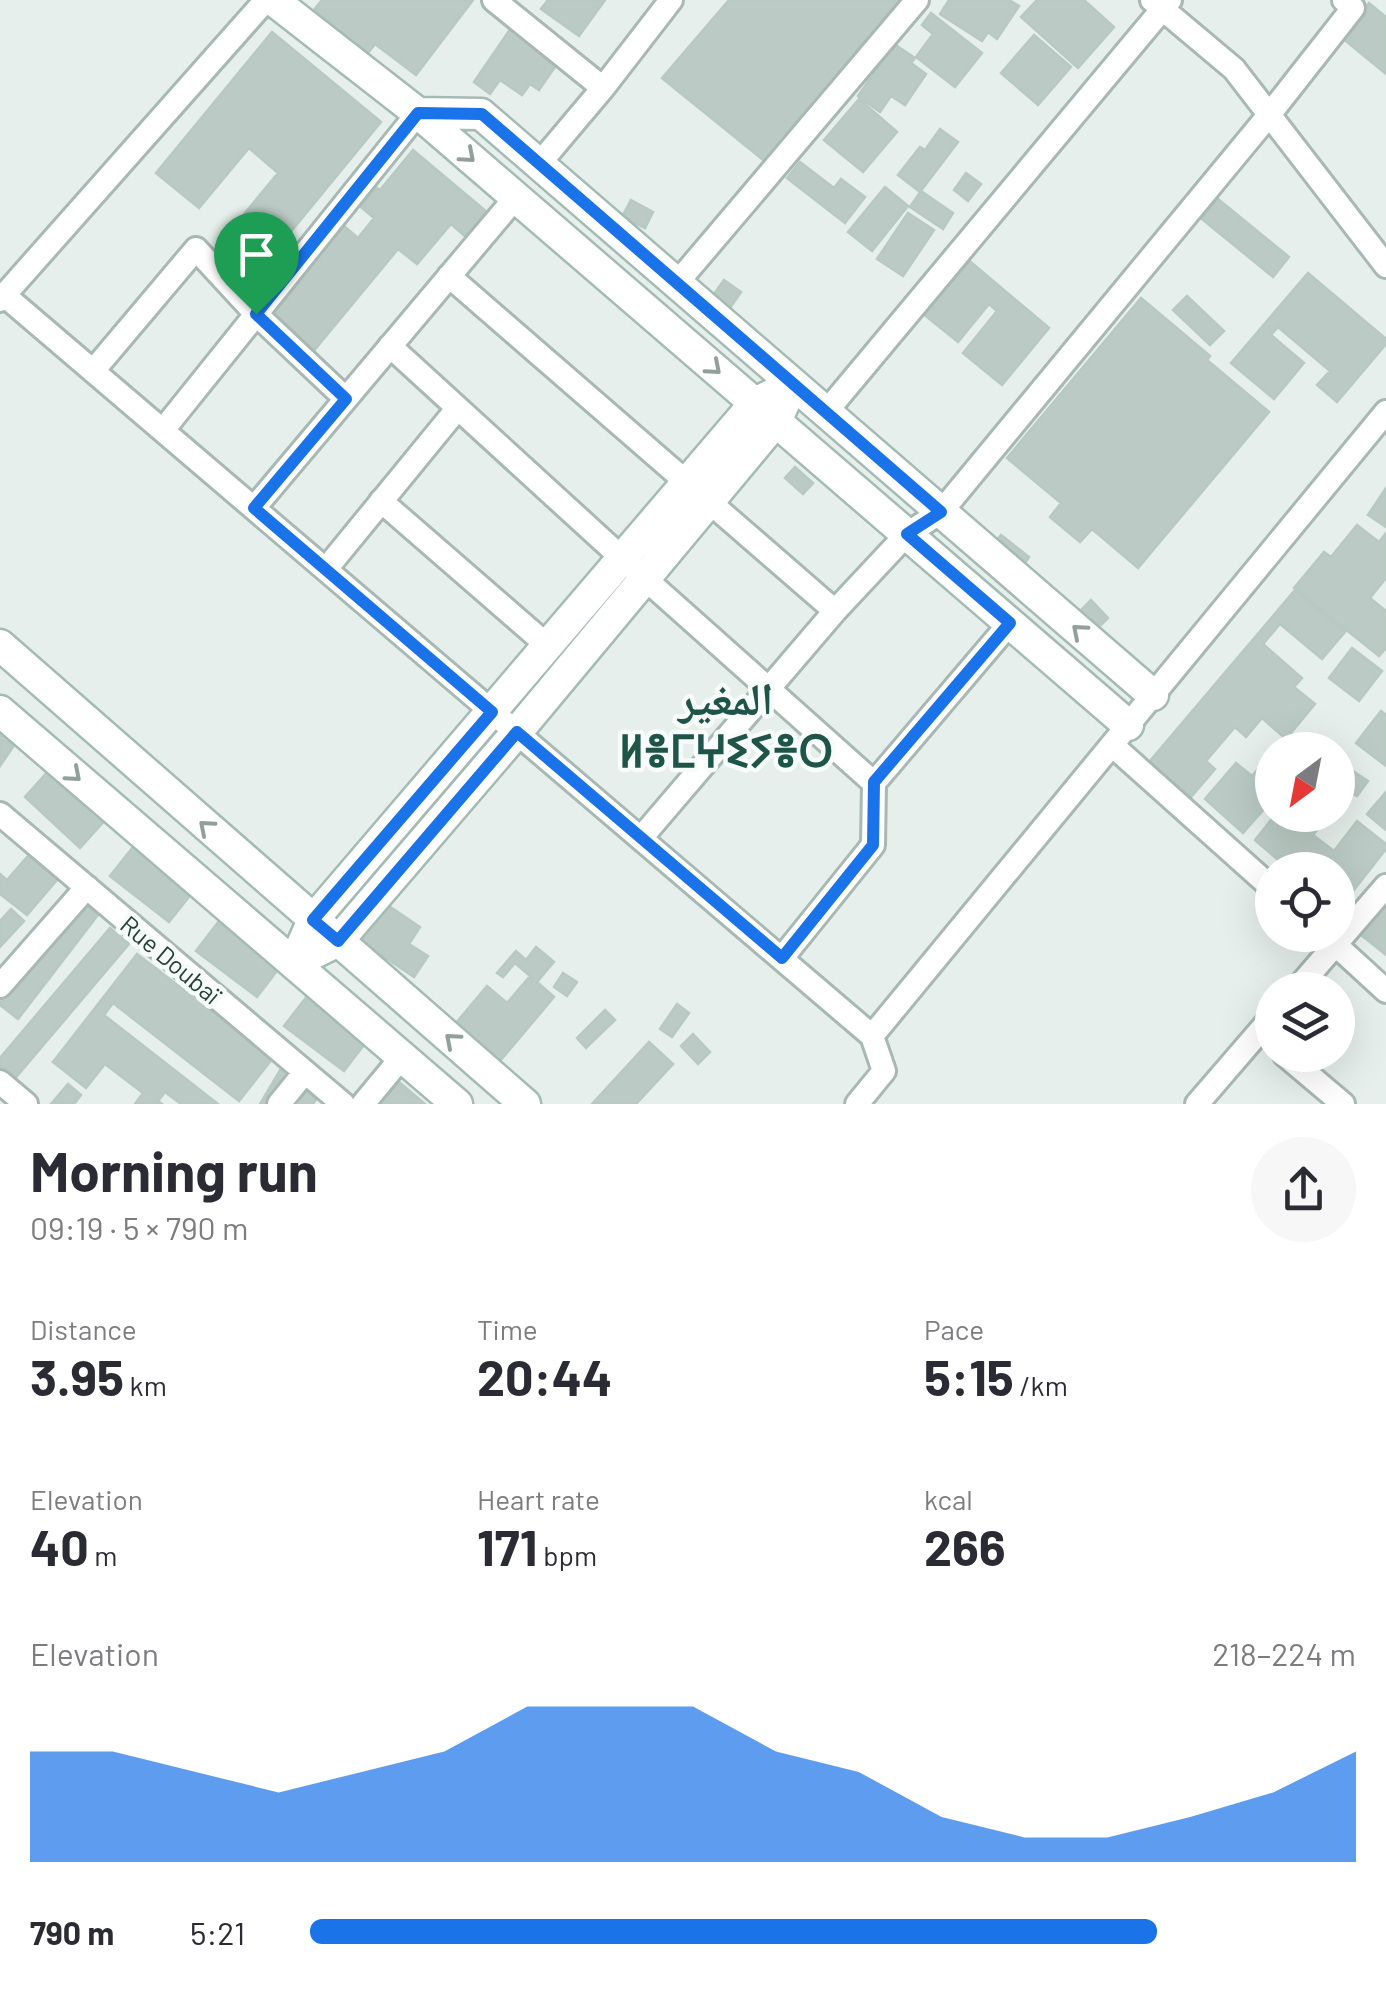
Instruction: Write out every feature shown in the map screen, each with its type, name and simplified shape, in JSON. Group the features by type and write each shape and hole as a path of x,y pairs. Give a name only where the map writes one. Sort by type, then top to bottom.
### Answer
{"street":[{"path":"857,1104 884,1071 872,1036 94,371 2,298 269,0 418,113 1010,623 1255,871"},
{"path":"494,0 603,88"},
{"path":"539,164 671,0"},
{"path":"677,283 917,0"},
{"path":"641,838 835,610 907,534 941,512 1269,115 1353,8 1344,0"},
{"path":"826,412 1161,3 1234,69 1386,266"},
{"path":"418,113 482,114 1153,695"},
{"path":"162,430 418,113"},
{"path":"254,508 516,198"},
{"path":"94,371 196,249 256,314 346,399"},
{"path":"450,276 835,610"},
{"path":"390,346 874,782"},
{"path":"294,964 338,941 517,732 634,569 793,384"},
{"path":"326,570 458,408"},
{"path":"872,1036 1386,412"},
{"path":"381,501 548,646"},
{"path":"294,964 313,920 548,646 634,569"},
{"path":"782,958 873,845 874,782 1010,623"},
{"path":"0,645 525,1104"},
{"path":"0,711 457,1104"},
{"name":"Rue Doubaï","path":"1,816 343,1104"},
{"path":"1355,916 1386,886"},
{"path":"0,986 87,888"},
{"path":"1343,952 1386,990"},
{"path":"1197,1104 1255,1044"},
{"path":"362,1104 402,1057"},
{"path":"279,1104 305,1072"},
{"path":"1306,1072 1343,1104"},
{"path":"0,1082 26,1104"}],"building":[{"path":"322,0 473,0 416,75 375,44 368,53 313,11"},
{"path":"548,0 605,0 579,36 541,9"},
{"path":"729,0 906,0 767,163 662,78"},
{"path":"949,0 1009,0 1019,6 997,39 988,32 982,41 940,14"},
{"path":"1037,0 1084,0 1114,27 1078,68 1021,17"},
{"path":"1369,3 1386,17 1386,74 1341,37"},
{"path":"931,13 982,53 955,87 916,57 933,34 922,25"},
{"path":"511,28 559,61 539,90 530,84 522,95 500,80 490,94 474,82"},
{"path":"272,32 381,122 252,279 216,248 278,173 249,148 199,208 156,173"},
{"path":"1034,35 1071,67 1038,105 1001,73"},
{"path":"894,44 915,58 911,63 926,74 905,105 891,96 880,112 858,96"},
{"path":"859,99 897,132 863,172 824,140"},
{"path":"940,129 958,142 920,192 898,175 920,147 925,150"},
{"path":"413,150 488,213 467,238 451,224 417,264 398,249 312,353 268,317 344,226 358,238 374,218 361,207"},
{"path":"800,162 834,188 841,179 865,197 845,223 787,178"},
{"path":"966,173 981,184 968,201 954,190"},
{"path":"885,187 908,206 872,251 848,232"},
{"path":"921,191 953,213 943,229 910,207"},
{"path":"1218,199 1289,257 1273,277 1202,219"},
{"path":"631,200 653,212 645,228 622,217"},
{"path":"908,213 934,230 903,276 877,259"},
{"path":"966,258 1049,328 1002,385 963,353 997,311 989,304 958,342 921,312"},
{"path":"1308,273 1386,339 1386,344 1337,402 1317,385 1330,371 1278,327 1271,335 1304,363 1274,399 1231,363"},
{"path":"724,280 741,292 728,311 711,298"},
{"path":"1187,296 1224,331 1210,345 1173,310"},
{"path":"1141,298 1269,412 1138,568 1092,529 1080,542 1050,517 1061,503 1007,458"},
{"path":"795,467 813,483 803,494 785,478"},
{"path":"1386,488 1386,527 1368,515"},
{"path":"1357,525 1379,542 1386,533 1386,578 1370,598 1386,611 1386,648 1379,656 1294,588 1324,552 1331,557"},
{"path":"1001,535 1029,557 1023,566 994,544"},
{"path":"1295,590 1345,632 1322,659 1280,624 1263,644 1302,678 1294,687 1315,704 1292,732 1278,732 1262,718 1246,737 1235,727 1206,761 1215,769 1191,797 1149,762"},
{"path":"1091,600 1108,618 1094,632 1077,614"},
{"path":"1352,648 1382,671 1359,701 1329,678"},
{"path":"1381,711 1386,715 1386,766 1356,743"},
{"path":"0,729 17,741 0,766"},
{"path":"1236,763 1252,776 1255,772 1255,819 1243,833 1205,799"},
{"path":"51,768 106,819 80,848 25,797"},
{"path":"1355,772 1368,781 1355,795"},
{"path":"1386,792 1386,830 1367,814"},
{"path":"1357,821 1386,844 1386,849 1355,889 1355,852 1269,852 1255,840 1261,832 1315,832 1313,835 1334,851 1349,832 1355,832"},
{"path":"137,842 196,888 169,922 110,876"},
{"path":"34,849 63,873 27,915 0,894 0,874 7,880"},
{"path":"72,888 101,911 18,1019 0,1005 0,981"},
{"path":"386,904 420,927 409,944 428,956 414,977 349,933 363,912 376,920"},
{"path":"1386,904 1386,955 1360,934"},
{"path":"11,909 24,921 0,947 0,921"},
{"path":"222,917 283,963 257,997 196,951"},
{"path":"110,928 129,944 12,1082 0,1072 0,1058"},
{"path":"536,947 554,962 537,982 554,997 500,1061 456,1023 487,986 507,1003 530,976 515,963 503,977 497,973 516,951 526,960"},
{"path":"137,954 273,1058 239,1101 113,1003 104,1015 218,1104 181,1104 165,1092 158,1101 162,1104 135,1104 143,1093 105,1064 86,1088 53,1062"},
{"path":"563,973 577,982 567,996 554,987"},
{"path":"311,991 370,1037 344,1071 284,1026"},
{"path":"677,1004 689,1013 672,1037 660,1029"},
{"path":"605,1010 615,1020 586,1048 577,1038"},
{"path":"693,1034 710,1052 698,1064 681,1046"},
{"path":"649,1042 673,1064 636,1104 592,1104"},
{"path":"282,1067 322,1090 313,1104 260,1104"},
{"path":"387,1072 425,1104 359,1104"},
{"path":"68,1084 81,1095 74,1104 51,1104"}],"district":[{"name":"المغير ⵍⴻⵎⵖⵉⵢⴻⵔ","path":"726,723"}],"route":[{"path":"418,113 482,114 941,512 907,534 1010,623 874,782 873,845 782,958 517,732 338,941 313,920 492,712 254,508 346,399 256,314 418,113"}]}
